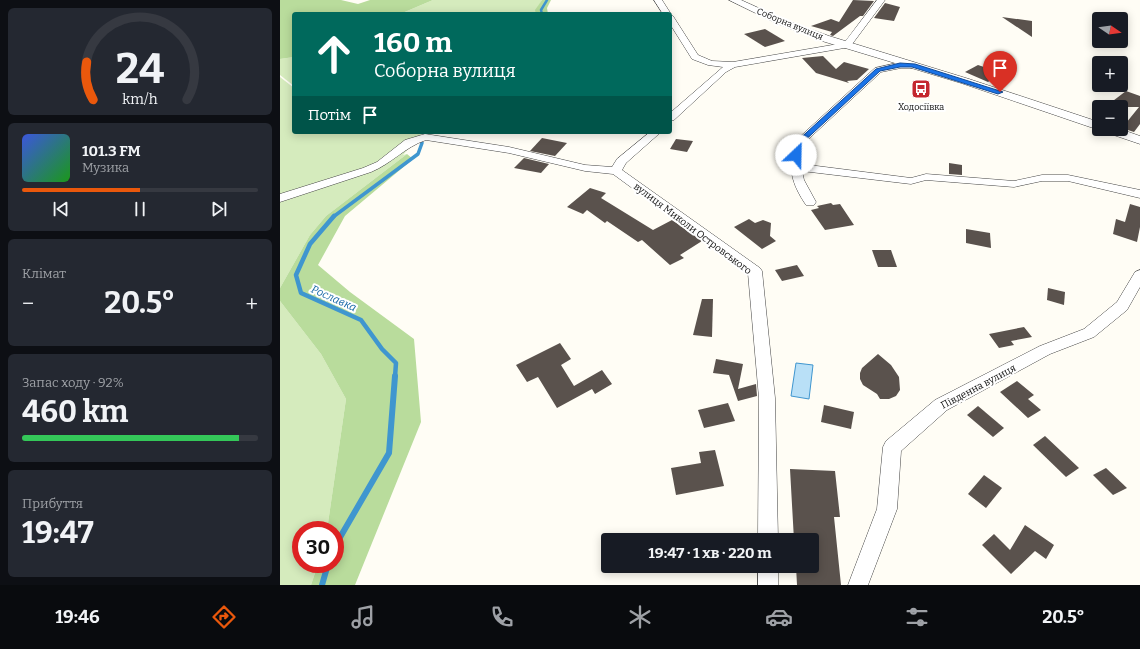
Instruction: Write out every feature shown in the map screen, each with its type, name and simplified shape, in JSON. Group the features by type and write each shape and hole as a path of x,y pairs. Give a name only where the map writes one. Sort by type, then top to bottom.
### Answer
{"street":[{"path":"658,0 666,12"},
{"name":"Соборна вулиця","path":"734,0 778,22 1092,124"},
{"path":"672,21 695,57 711,63 733,65 847,45 881,0"},
{"path":"672,116 723,70 733,65"},
{"path":"810,202 796,177 795,167 797,144 878,70 900,65 913,65"},
{"path":"280,198 367,170 381,164 409,142 426,136 509,150 585,168 616,171 621,161 654,134"},
{"path":"1128,136 1140,140"},
{"path":"795,167 911,181 926,178 1014,184 1042,178 1068,178 1140,194"},
{"name":"вулиця Миколи Островського","path":"616,171 755,271 767,398 768,533"},
{"name":"Південна вулиця","path":"858,585 887,509 892,447 941,405 1045,350 1089,333 1122,306 1140,276"},
{"path":"768,573 768,585"}],"green space":[{"path":"280,0 341,0 358,4 370,0 433,0 405,12 292,12 292,57 280,59"},
{"path":"433,0 542,0 536,12 405,12"},
{"path":"542,0 551,0 547,8 548,12 536,12 535,10"},
{"path":"292,57 292,84 280,75 280,59"},
{"path":"280,77 292,86 292,134 421,134 403,155 407,154 326,216 310,235 280,288"},
{"path":"407,154 413,159 345,216 318,265 350,292 414,339 421,422 355,585 311,585 315,573 344,573 344,521 328,521 346,399 321,354 280,301 280,288 310,235 326,216"},
{"path":"280,301 321,354 346,399 328,521 292,521 292,573 315,573 311,585 280,585"}],"water":[{"path":"796,363 813,365 809,399 791,396"}],"building":[{"path":"853,0 874,1 863,16 860,16 833,36 830,35 832,32 811,26 831,19 839,22"},
{"path":"885,3 900,7 894,21 874,18"},
{"path":"1002,17 1032,21 1032,37"},
{"path":"765,29 785,41 765,47 744,34"},
{"path":"823,56 836,69 844,62 869,69 857,80 847,81 849,83 816,73 802,58"},
{"path":"978,65 1002,73 988,82 965,72"},
{"path":"1125,92 1140,96 1140,124 1134,132 1128,130 1128,121 1139,107 1128,107 1128,100 1114,100"},
{"path":"542,138 567,143 555,156 530,151"},
{"path":"676,139 693,141 687,152 670,149"},
{"path":"524,158 549,164 541,173 514,168"},
{"path":"949,163 962,165 962,175 949,174"},
{"path":"590,188 606,193 601,198 653,230 672,220 702,241 680,255 684,258 670,265 642,240 638,242 607,221 605,223 587,210 583,214 567,207"},
{"path":"831,203 833,205 840,204 854,225 825,230 811,210 819,208 817,206"},
{"path":"1130,204 1140,207 1140,227 1137,242 1113,234 1116,219 1125,222"},
{"path":"749,219 755,223 763,220 771,223 770,236 776,241 762,249 734,227"},
{"path":"966,229 990,233 991,248 966,243"},
{"path":"872,250 891,250 897,267 878,267"},
{"path":"797,265 804,276 782,281 775,270"},
{"path":"1048,288 1065,292 1064,305 1047,300"},
{"path":"702,299 713,299 712,337 693,335"},
{"path":"1024,327 1032,337 1011,341 1014,345 999,348 989,334"},
{"path":"560,343 571,359 561,365 574,386 602,370 612,384 595,394 592,389 557,408 538,377 527,382 516,365"},
{"path":"878,354 891,365 899,377 900,390 896,396 889,399 880,399 877,394 863,385 860,379 862,368"},
{"path":"716,359 743,364 738,389 756,384 757,396 738,401 729,375 713,373"},
{"path":"1017,381 1034,395 1028,399 1041,410 1028,418 1000,392"},
{"path":"728,403 735,421 704,428 698,410"},
{"path":"824,405 854,412 851,429 821,422"},
{"path":"978,406 1004,428 993,437 967,415"},
{"path":"1045,436 1079,468 1066,477 1033,445"},
{"path":"715,450 724,486 676,495 671,468 701,463 699,452"},
{"path":"1106,468 1127,488 1113,495 1093,475"},
{"path":"790,469 835,471 840,517 834,517 841,585 797,585 796,573 819,573 819,533 794,533"},
{"path":"984,475 1002,488 986,508 968,494"},
{"path":"1025,525 1054,545 1046,559 1035,551 1011,574 982,545 994,534 1010,550"}],"waterway":[{"name":"Рославка","path":"542,12 541,10 547,0"},
{"name":"Рославка","path":"333,217 418,154 422,143"},
{"name":"Рославка","path":"333,217 310,244 296,275 301,293 361,320 382,349 396,363 395,377"},
{"name":"Рославка","path":"344,530 389,453 395,376"},
{"name":"Рославка","path":"322,585 325,573"}],"place":[{"name":"Ходосіївка","path":"921,89"}],"route":[{"path":"796,155 797,144 878,70 888,69 900,65 913,65 1000,92"}]}
